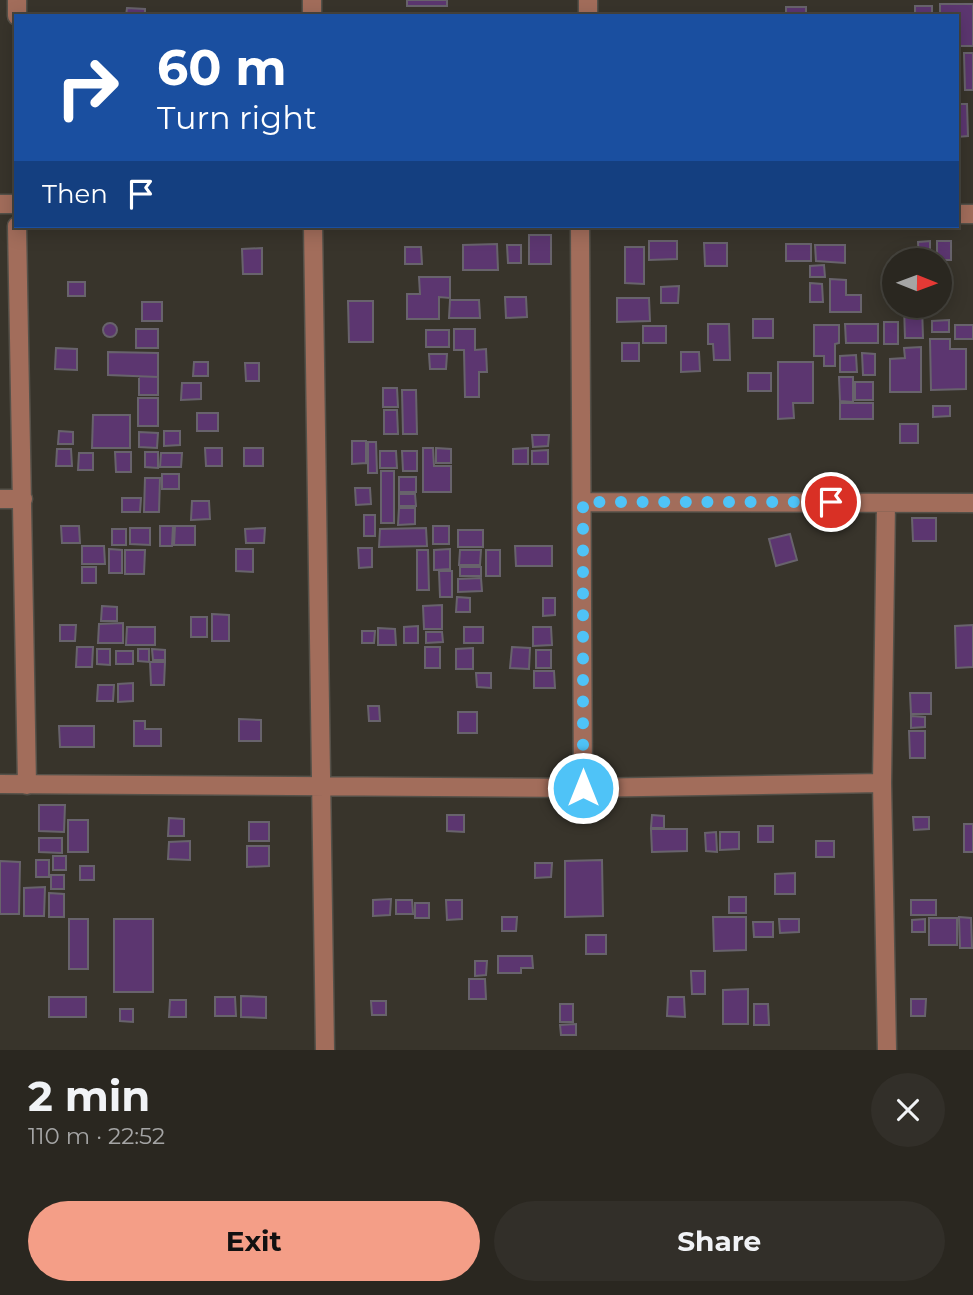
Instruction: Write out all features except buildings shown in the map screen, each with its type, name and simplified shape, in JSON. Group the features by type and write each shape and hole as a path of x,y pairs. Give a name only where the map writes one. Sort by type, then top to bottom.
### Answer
{"street":[{"path":"17,228 27,785"},
{"path":"313,228 324,1050"},
{"path":"580,228 583,788"},
{"path":"0,499 23,499"},
{"path":"583,502 973,503"},
{"path":"886,502 883,783 887,1050"},
{"path":"0,784 583,788 883,783"}],"route":[{"path":"583,788 583,502 831,502"}]}
